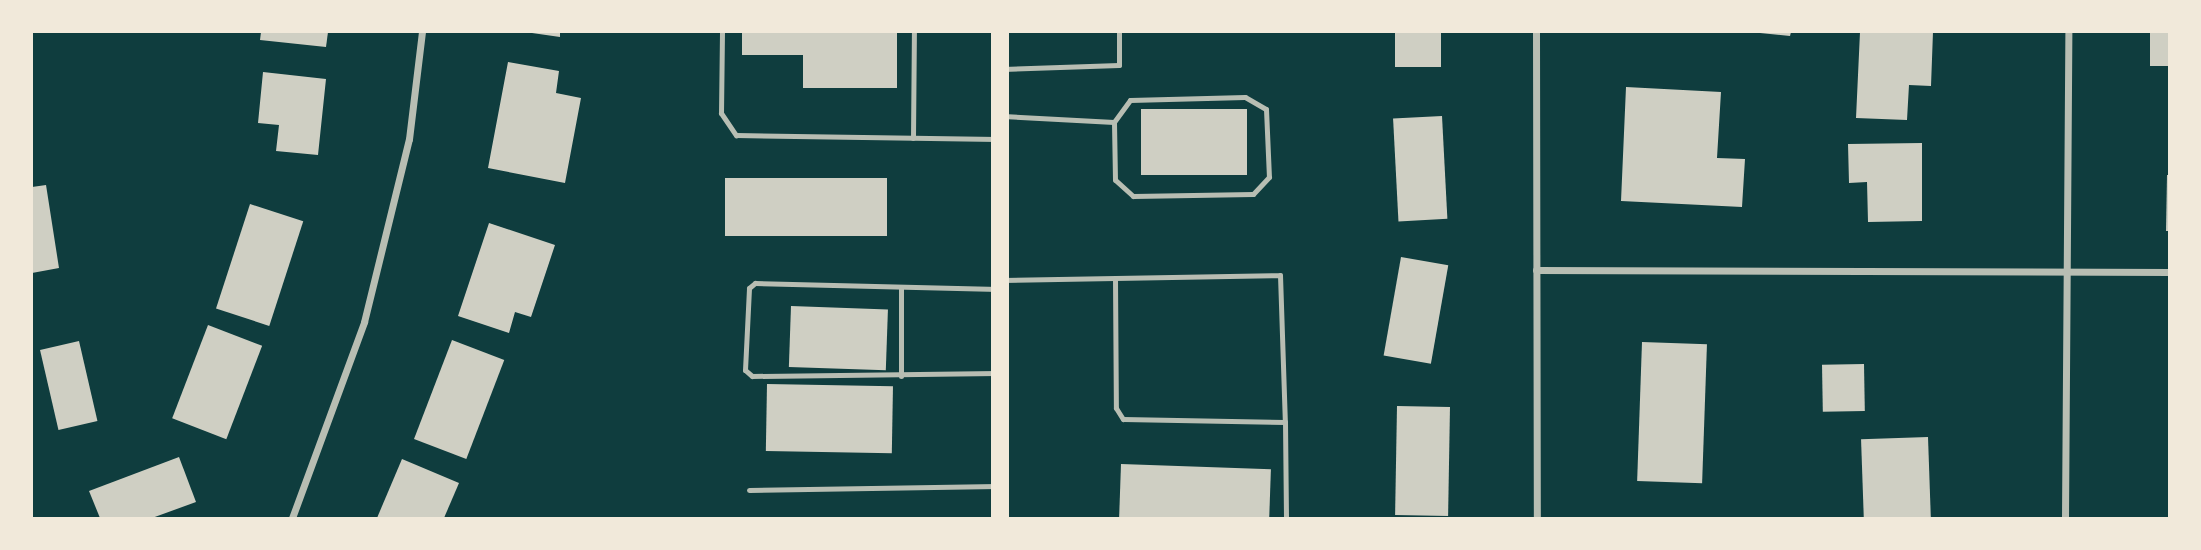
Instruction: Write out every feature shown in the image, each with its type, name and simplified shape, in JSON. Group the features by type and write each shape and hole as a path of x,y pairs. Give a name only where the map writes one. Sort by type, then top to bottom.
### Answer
{"main road":[{"path":"999,32 1000,519"}],"street":[{"path":"292,519 364,322 409,139 422,32"},
{"path":"1536,32 1537,519"},
{"path":"2065,519 2068,32"},
{"path":"1536,270 2169,272"}],"lane":[{"path":"722,32 721,113 736,135 1000,139"},
{"path":"914,32 914,138"},
{"path":"999,69 1119,65 1119,32"},
{"path":"1245,97 1266,109 1269,177 1253,194 1133,196 1115,180 1114,122 1130,100 1245,97"},
{"path":"1000,116 1114,122"},
{"path":"1000,373 901,376 746,374 751,285 901,287 1280,275 1286,519"},
{"path":"1115,279 1116,408 1123,419 1284,422"},
{"path":"901,287 901,376"},
{"path":"749,490 1000,486"}],"building":[{"path":"261,32 328,32 326,47 260,40"},
{"path":"525,32 560,32 560,37"},
{"path":"742,32 897,32 897,88 803,88 803,55 742,55"},
{"path":"1395,32 1441,32 1441,67 1395,67"},
{"path":"1750,32 1791,32 1790,36"},
{"path":"1860,32 1933,32 1931,86 1909,85 1907,120 1856,118"},
{"path":"2150,32 2170,32 2170,66 2150,66"},
{"path":"508,62 559,71 556,93 581,98 565,183 488,168"},
{"path":"263,72 326,79 318,155 276,151 279,125 258,123"},
{"path":"1626,87 1721,92 1717,158 1745,159 1742,207 1621,201"},
{"path":"1141,109 1247,109 1247,175 1141,175"},
{"path":"1442,116 1447,219 1398,221 1393,119"},
{"path":"1922,143 1922,221 1868,222 1867,182 1849,183 1848,144"},
{"path":"2167,175 2170,175 2170,231 2166,231"},
{"path":"725,178 887,178 887,236 725,236"},
{"path":"46,185 59,268 32,273 32,187"},
{"path":"250,204 303,221 269,326 216,309"},
{"path":"489,223 555,245 531,317 515,312 509,333 458,316"},
{"path":"1401,257 1448,265 1431,364 1384,355"},
{"path":"791,306 888,309 886,370 789,367"},
{"path":"208,325 262,346 226,439 172,418"},
{"path":"452,340 504,360 466,459 414,439"},
{"path":"79,341 97,421 58,430 40,350"},
{"path":"1642,342 1707,344 1702,483 1637,481"},
{"path":"1864,364 1865,411 1823,412 1822,365"},
{"path":"767,384 893,386 892,453 766,451"},
{"path":"1397,406 1450,407 1448,516 1395,515"},
{"path":"1928,437 1931,518 1864,518 1861,439"},
{"path":"179,457 196,502 152,518 100,518 89,491"},
{"path":"402,459 459,483 444,518 377,518"},
{"path":"1121,464 1271,469 1269,518 1119,518"}]}
